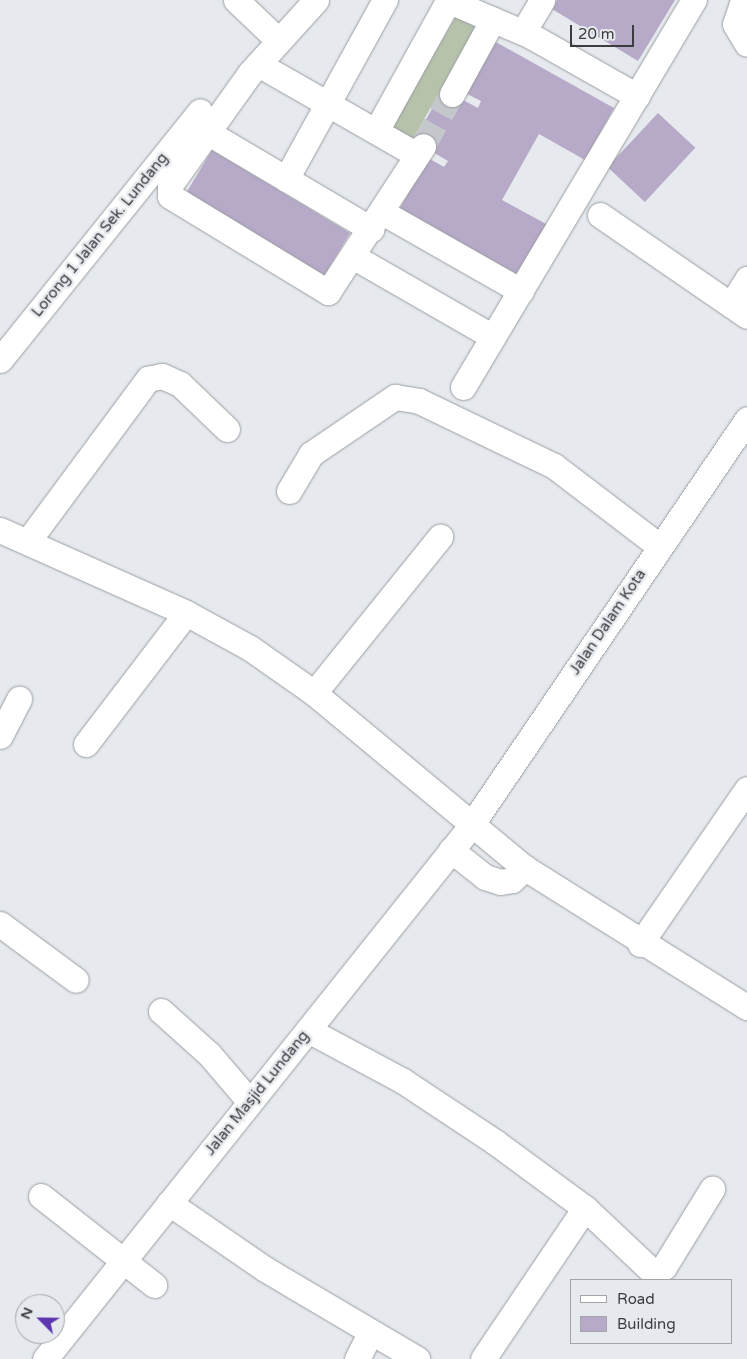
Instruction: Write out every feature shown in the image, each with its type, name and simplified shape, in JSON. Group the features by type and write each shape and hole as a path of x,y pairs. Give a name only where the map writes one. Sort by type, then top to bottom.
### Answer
{"street":[{"path":"258,64 376,132 420,151 335,288 324,292 172,198 170,185 204,122 316,0"},
{"path":"286,179 385,0"},
{"path":"376,132 448,0 523,32 637,96"},
{"path":"523,32 542,0"},
{"path":"463,387 694,0"},
{"path":"743,0 735,24 747,44"},
{"path":"245,3 279,41"},
{"path":"452,94 493,19"},
{"path":"204,122 286,179 521,291"},
{"name":"Lorong 1 Jalan Sek. Lundang","path":"0,360 204,122"},
{"path":"600,215 739,311 747,279"},
{"path":"354,257 492,337"},
{"path":"28,540 148,379 162,376 180,384 227,429"},
{"path":"289,491 311,454 395,397 437,409 554,466 659,546"},
{"name":"Jalan Dalam Kota","path":"470,827 747,419"},
{"path":"0,530 28,540 186,613 250,648 314,693 470,827 525,868 640,944 747,1007"},
{"path":"314,693 440,537"},
{"path":"86,744 186,613"},
{"path":"0,736 19,699"},
{"path":"640,944 747,789"},
{"name":"Jalan Masjid Lundang","path":"45,1359 470,827"},
{"path":"451,850 486,877 500,882 512,880 525,868"},
{"path":"0,924 76,980"},
{"path":"161,1011 209,1054 250,1102"},
{"path":"308,1030 403,1081 585,1208 641,1262 658,1273 712,1189"},
{"path":"42,1196 122,1262 154,1285"},
{"path":"169,1203 265,1269 417,1359"},
{"path":"483,1359 585,1208"},
{"path":"357,1359 371,1332"}],"green space":[{"path":"456,16 477,28 412,141 391,129"}],"building":[{"path":"557,0 675,0 638,61 552,9"},
{"path":"494,41 614,108 585,160 539,134 502,200 548,225 519,277 399,210 428,158 444,167 448,161 414,141 443,89 478,108 481,101 465,93"},
{"path":"658,113 695,148 645,202 608,167"},
{"path":"212,150 350,233 321,281 183,198"}],"tunnel":[{"path":"423,146 452,94"}]}
